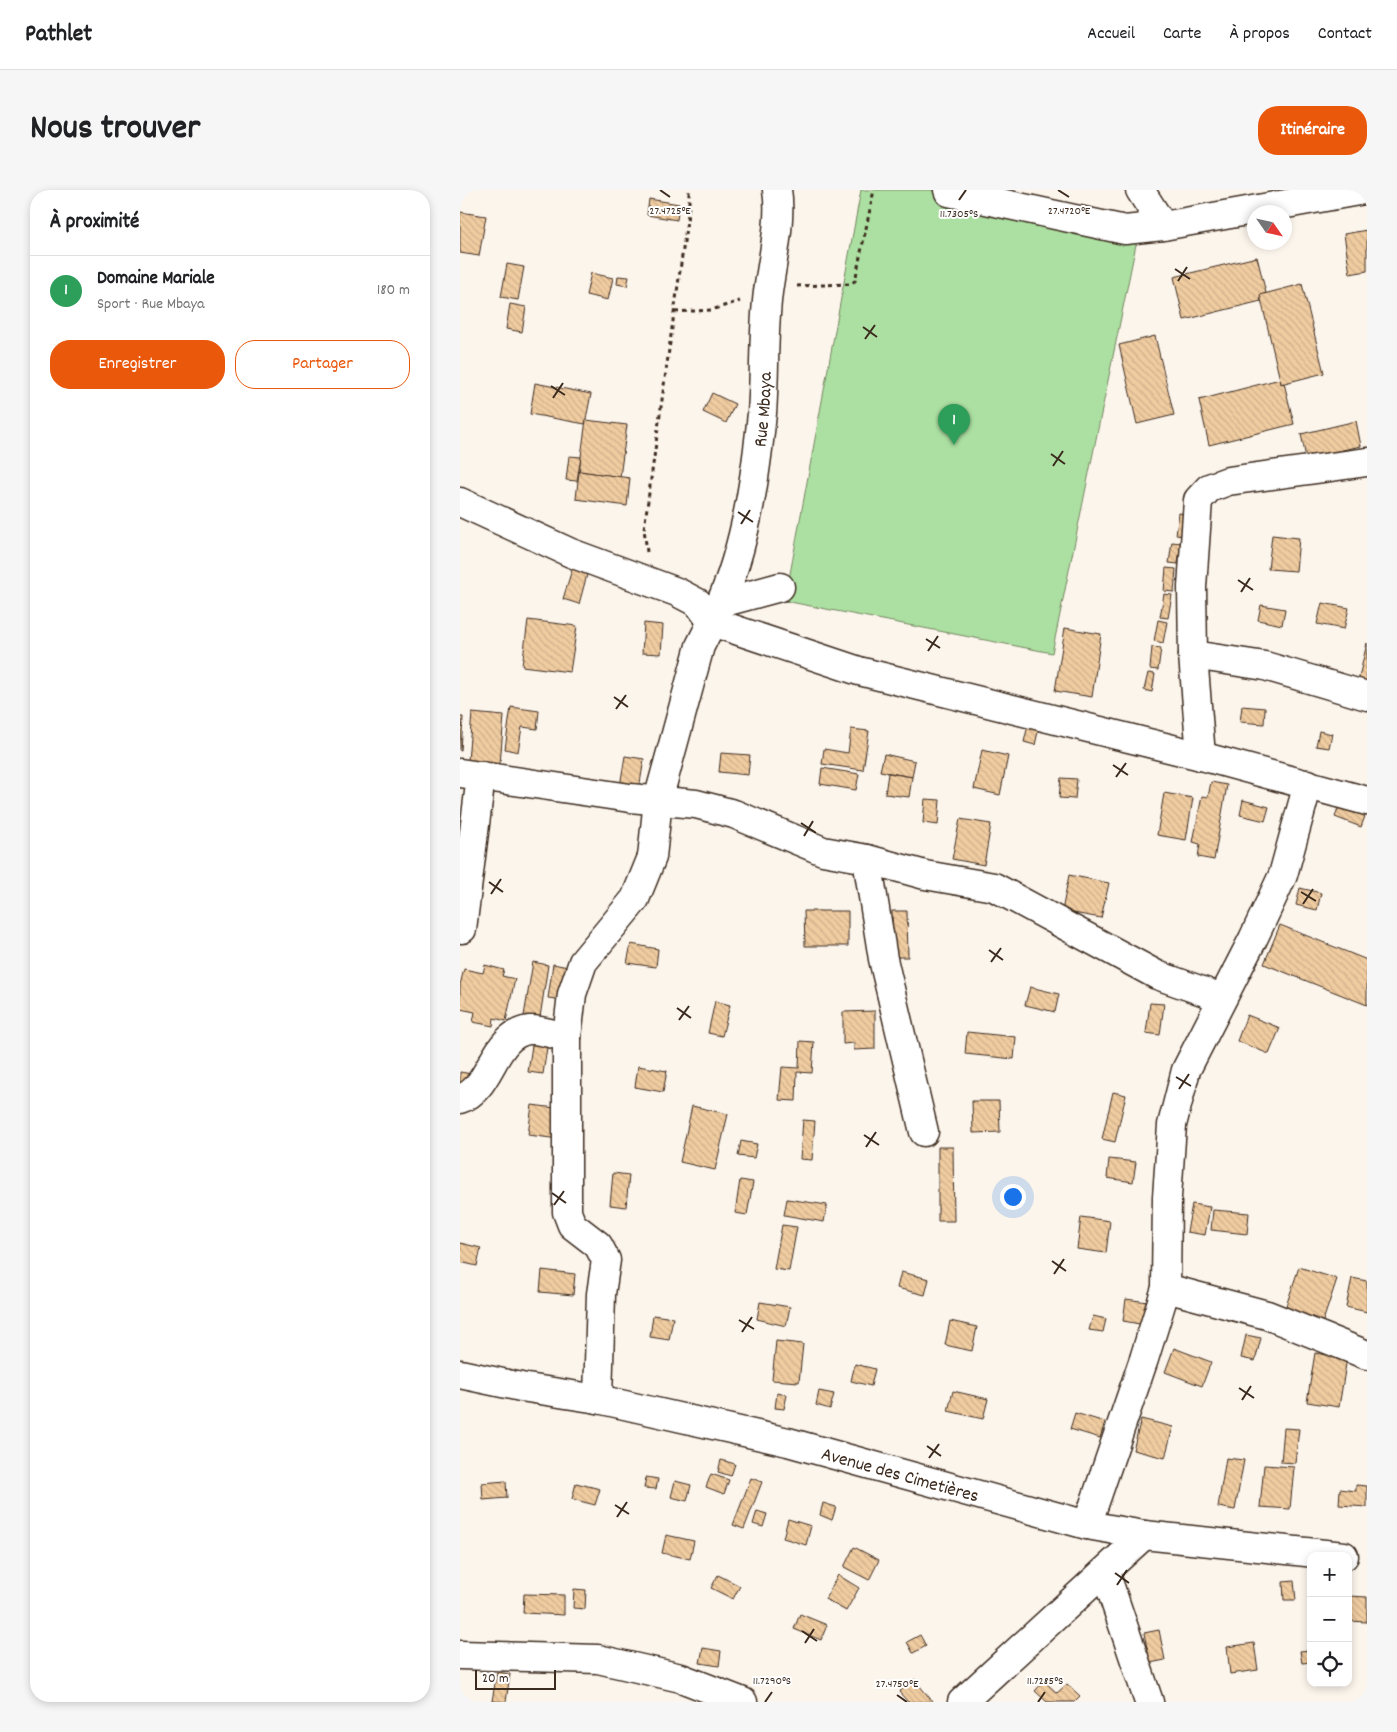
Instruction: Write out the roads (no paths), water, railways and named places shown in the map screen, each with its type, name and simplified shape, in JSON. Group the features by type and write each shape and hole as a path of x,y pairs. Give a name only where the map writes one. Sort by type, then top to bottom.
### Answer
{"street":[{"name":"Rue Mbaya","path":"598,1399 601,1294 606,1260 598,1245 572,1225 567,1212 567,1037 572,994 583,962 635,899 652,856 658,800 700,646 717,612 742,539 752,486 762,412 768,292 772,267 777,190"},
{"path":"1140,190 1164,226"},
{"path":"945,191 1125,230 1164,226 1337,193 1364,190"},
{"path":"1201,756 1193,655 1192,587 1198,500 1209,488 1228,482 1367,462"},
{"path":"460,502 571,553 677,592 717,612 859,671 1201,756 1367,801"},
{"path":"717,612 780,587"},
{"path":"1193,655 1265,666 1367,696"},
{"path":"462,930 470,774 630,798 696,804 734,814 824,851 925,875 994,886 1157,975 1222,998"},
{"path":"1087,1525 1144,1359 1166,1288 1167,1197 1172,1125 1186,1070 1253,939 1282,875 1308,784"},
{"path":"867,860 883,959 924,1132"},
{"path":"460,1099 469,1096 479,1084 498,1052 513,1037 529,1030 567,1037"},
{"path":"1166,1288 1267,1315 1367,1355"},
{"name":"Avenue des Cimetières","path":"460,1374 521,1388 598,1399 788,1442 1087,1525 1144,1535 1307,1552"},
{"path":"962,1702 1144,1535"},
{"path":"1352,1556 1367,1558"},
{"path":"1105,1572 1149,1702"},
{"path":"460,1655 598,1659 681,1678 744,1702"}],"place":[{"name":"Domaine Mariale","path":"954,445"}]}
